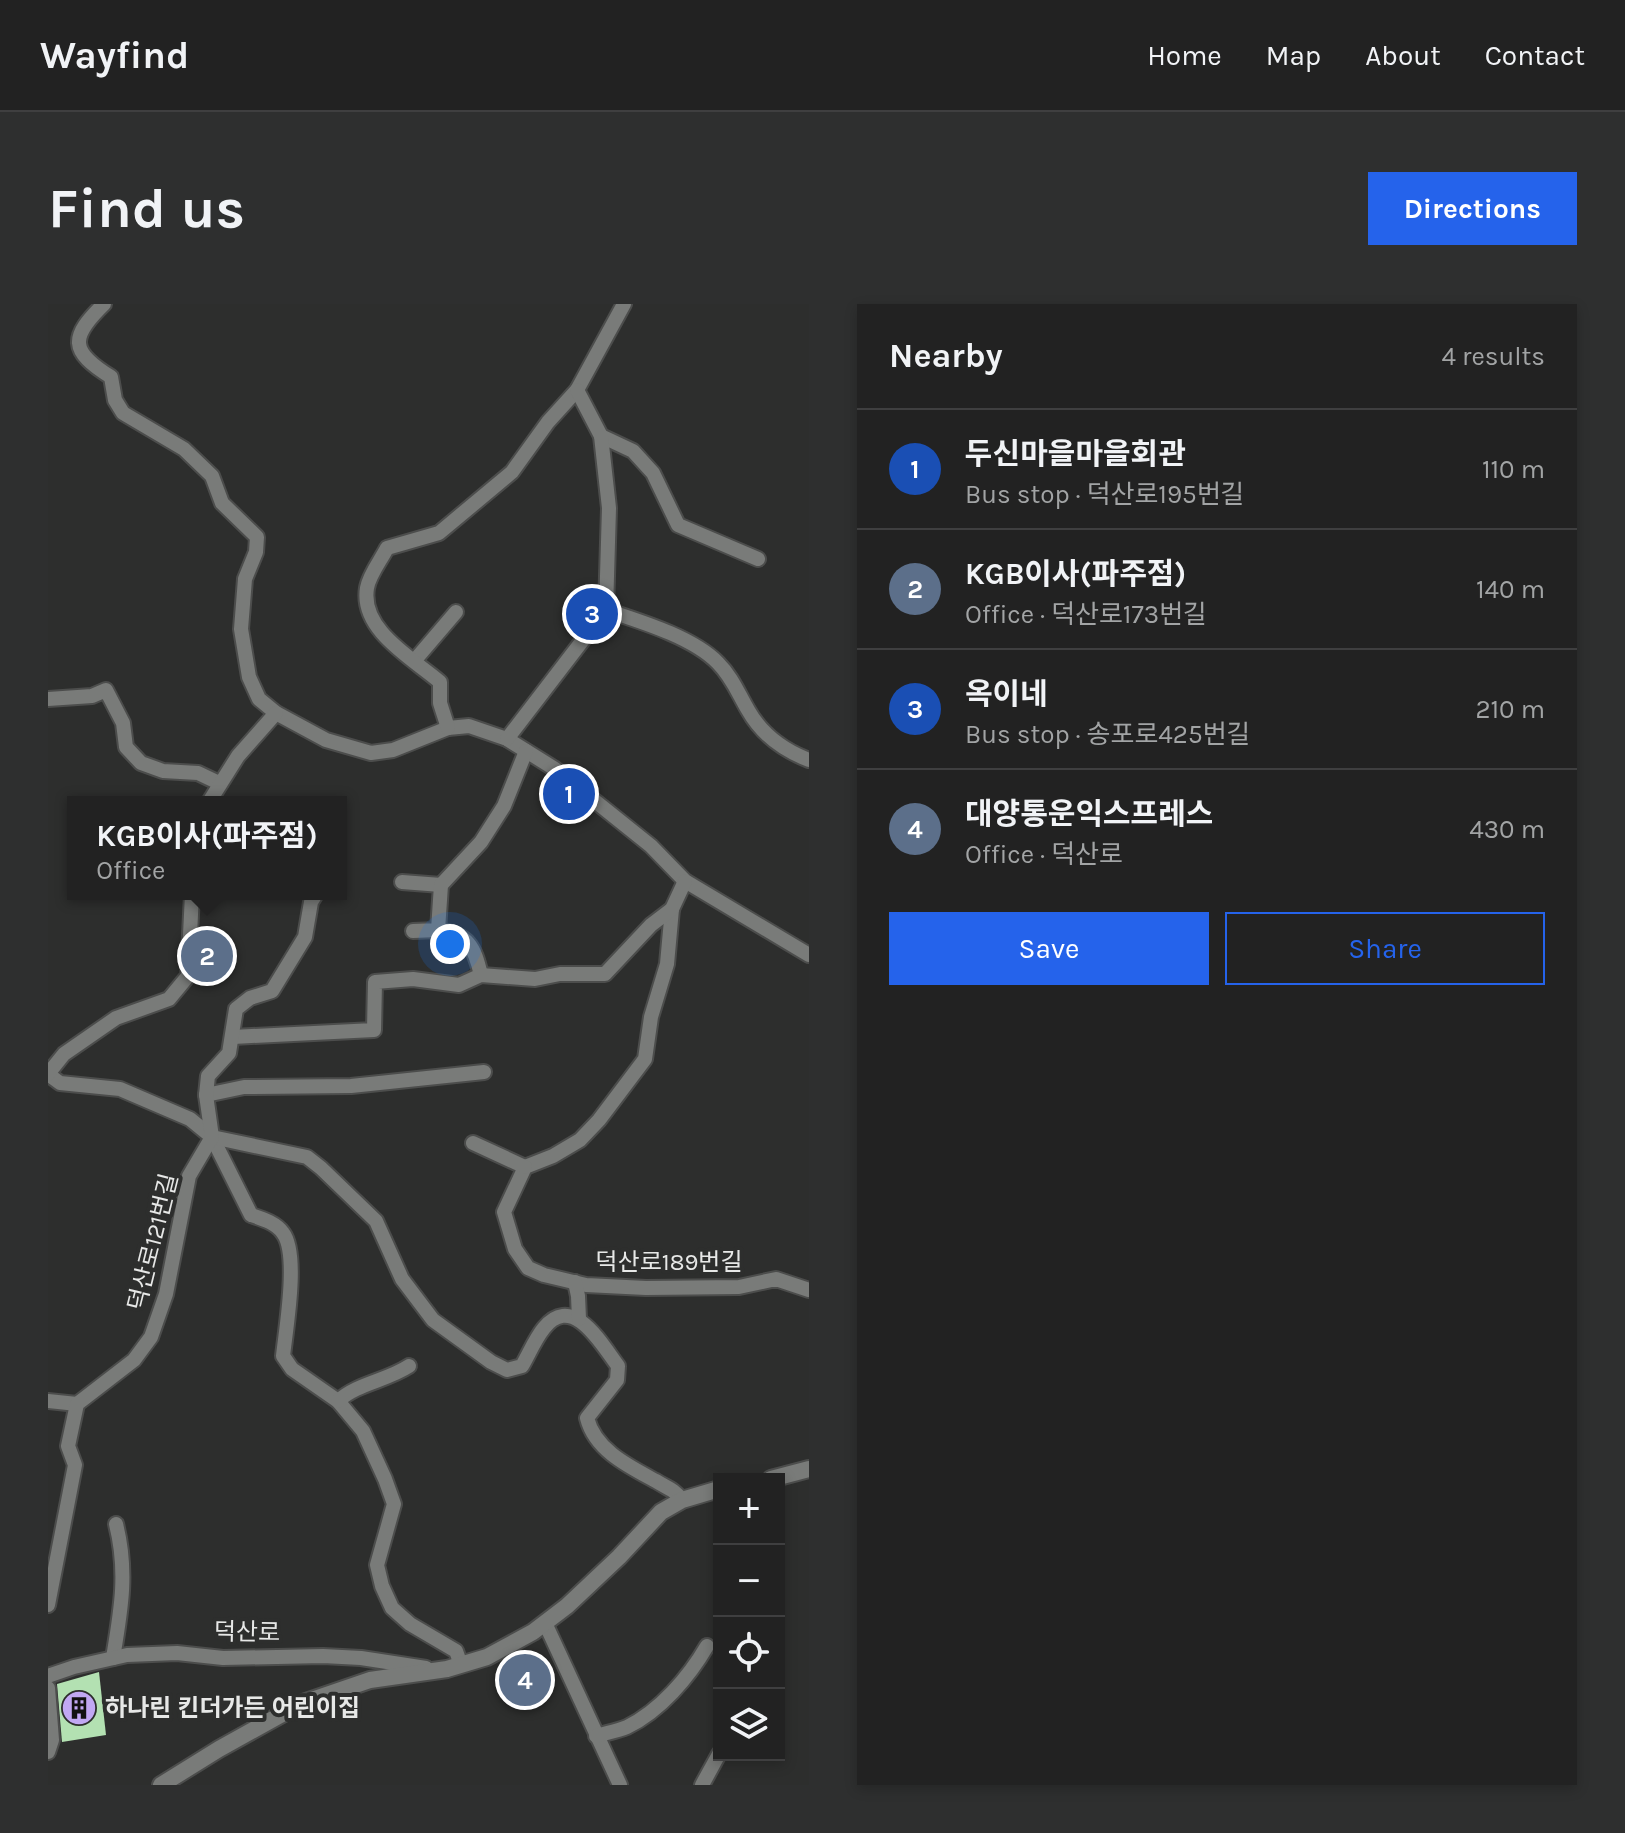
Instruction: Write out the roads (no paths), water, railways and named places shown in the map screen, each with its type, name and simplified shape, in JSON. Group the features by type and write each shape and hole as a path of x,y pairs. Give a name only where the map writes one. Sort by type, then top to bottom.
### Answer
{"street":[{"path":"104,304 77,337 79,352 91,365 111,377 115,400 123,413 184,449 212,476 222,503 257,537 256,552 245,579 241,629 249,677 259,699 276,713 326,740 371,753 393,750 448,728 469,726 507,739 555,769 651,846 685,881 809,955"},
{"path":"448,728 440,703 440,682 381,632 367,607 367,585 387,548 439,533 512,472 548,422 577,390 624,304"},
{"path":"507,739 606,610 609,508 601,436 577,390"},
{"path":"601,436 633,451 653,473 678,525 758,559"},
{"path":"606,610 642,622 715,659 734,681 748,711 768,737 788,752 809,760"},
{"path":"415,660 456,612"},
{"path":"48,699 92,696 106,690 123,723 126,747 141,763 163,771 198,773 219,783"},
{"path":"212,796 238,756 276,713"},
{"path":"438,930 441,885 481,842 504,806 526,751"},
{"path":"473,1143 525,1167 553,1156 580,1140 599,1120 645,1059 651,1017 667,964 672,909 685,881"},
{"path":"402,882 441,885"},
{"path":"192,900 188,976 169,999 116,1018 64,1054 48,1074 60,1083 120,1089 190,1119 212,1137 307,1157 376,1221 402,1279 433,1320 507,1370 522,1366 545,1327 556,1317 579,1319 590,1328 618,1366 617,1380 587,1418 590,1432 602,1448 674,1489 682,1500"},
{"path":"312,900 305,937 272,991 250,998 236,1009 229,1053 208,1076 206,1095 212,1137 251,1215 268,1220 283,1232 292,1252 283,1356 292,1369 338,1401 363,1431 394,1504 377,1565 392,1608 410,1624 456,1651 454,1667"},
{"path":"233,1037 374,1030 371,976 459,985 481,975 535,979 560,974 605,974 651,925 672,909"},
{"path":"413,931 455,933 469,942 481,975"},
{"path":"206,1095 244,1087 351,1086 484,1072"},
{"name":"덕산로121번길","path":"77,1404 134,1360 151,1337 166,1294 189,1176 212,1137"},
{"name":"덕산로189번길","path":"525,1167 504,1212 515,1249 528,1268 544,1275 575,1282 646,1288 739,1287 776,1279 809,1290"},
{"path":"575,1282 579,1319"},
{"path":"338,1401 351,1389 390,1378 409,1366"},
{"path":"48,1401 77,1404 68,1446 75,1465 48,1605"},
{"path":"785,1475 809,1469"},
{"name":"덕산로","path":"161,1785 300,1704 370,1680 454,1667 487,1657 545,1623 598,1577 661,1512 682,1500 713,1491"},
{"path":"113,1658 123,1589 124,1553 116,1524"},
{"path":"545,1623 620,1785"},
{"path":"596,1736 627,1727 664,1700 695,1668 707,1646"},
{"name":"덕산로","path":"48,1676 113,1658 177,1653 223,1658 323,1656 361,1658 413,1668 454,1667"},
{"path":"48,1688 52,1740 48,1752"},
{"path":"702,1785 715,1761"}],"place":[{"name":"옥이네","path":"592,614"},
{"name":"두신마을마을회관","path":"569,794"},
{"name":"KGB이사(파주점)","path":"207,956"},
{"name":"대양통운익스프레스","path":"525,1680"},
{"name":"하나린 킨더가든 어린이집","path":"79,1708"}]}
